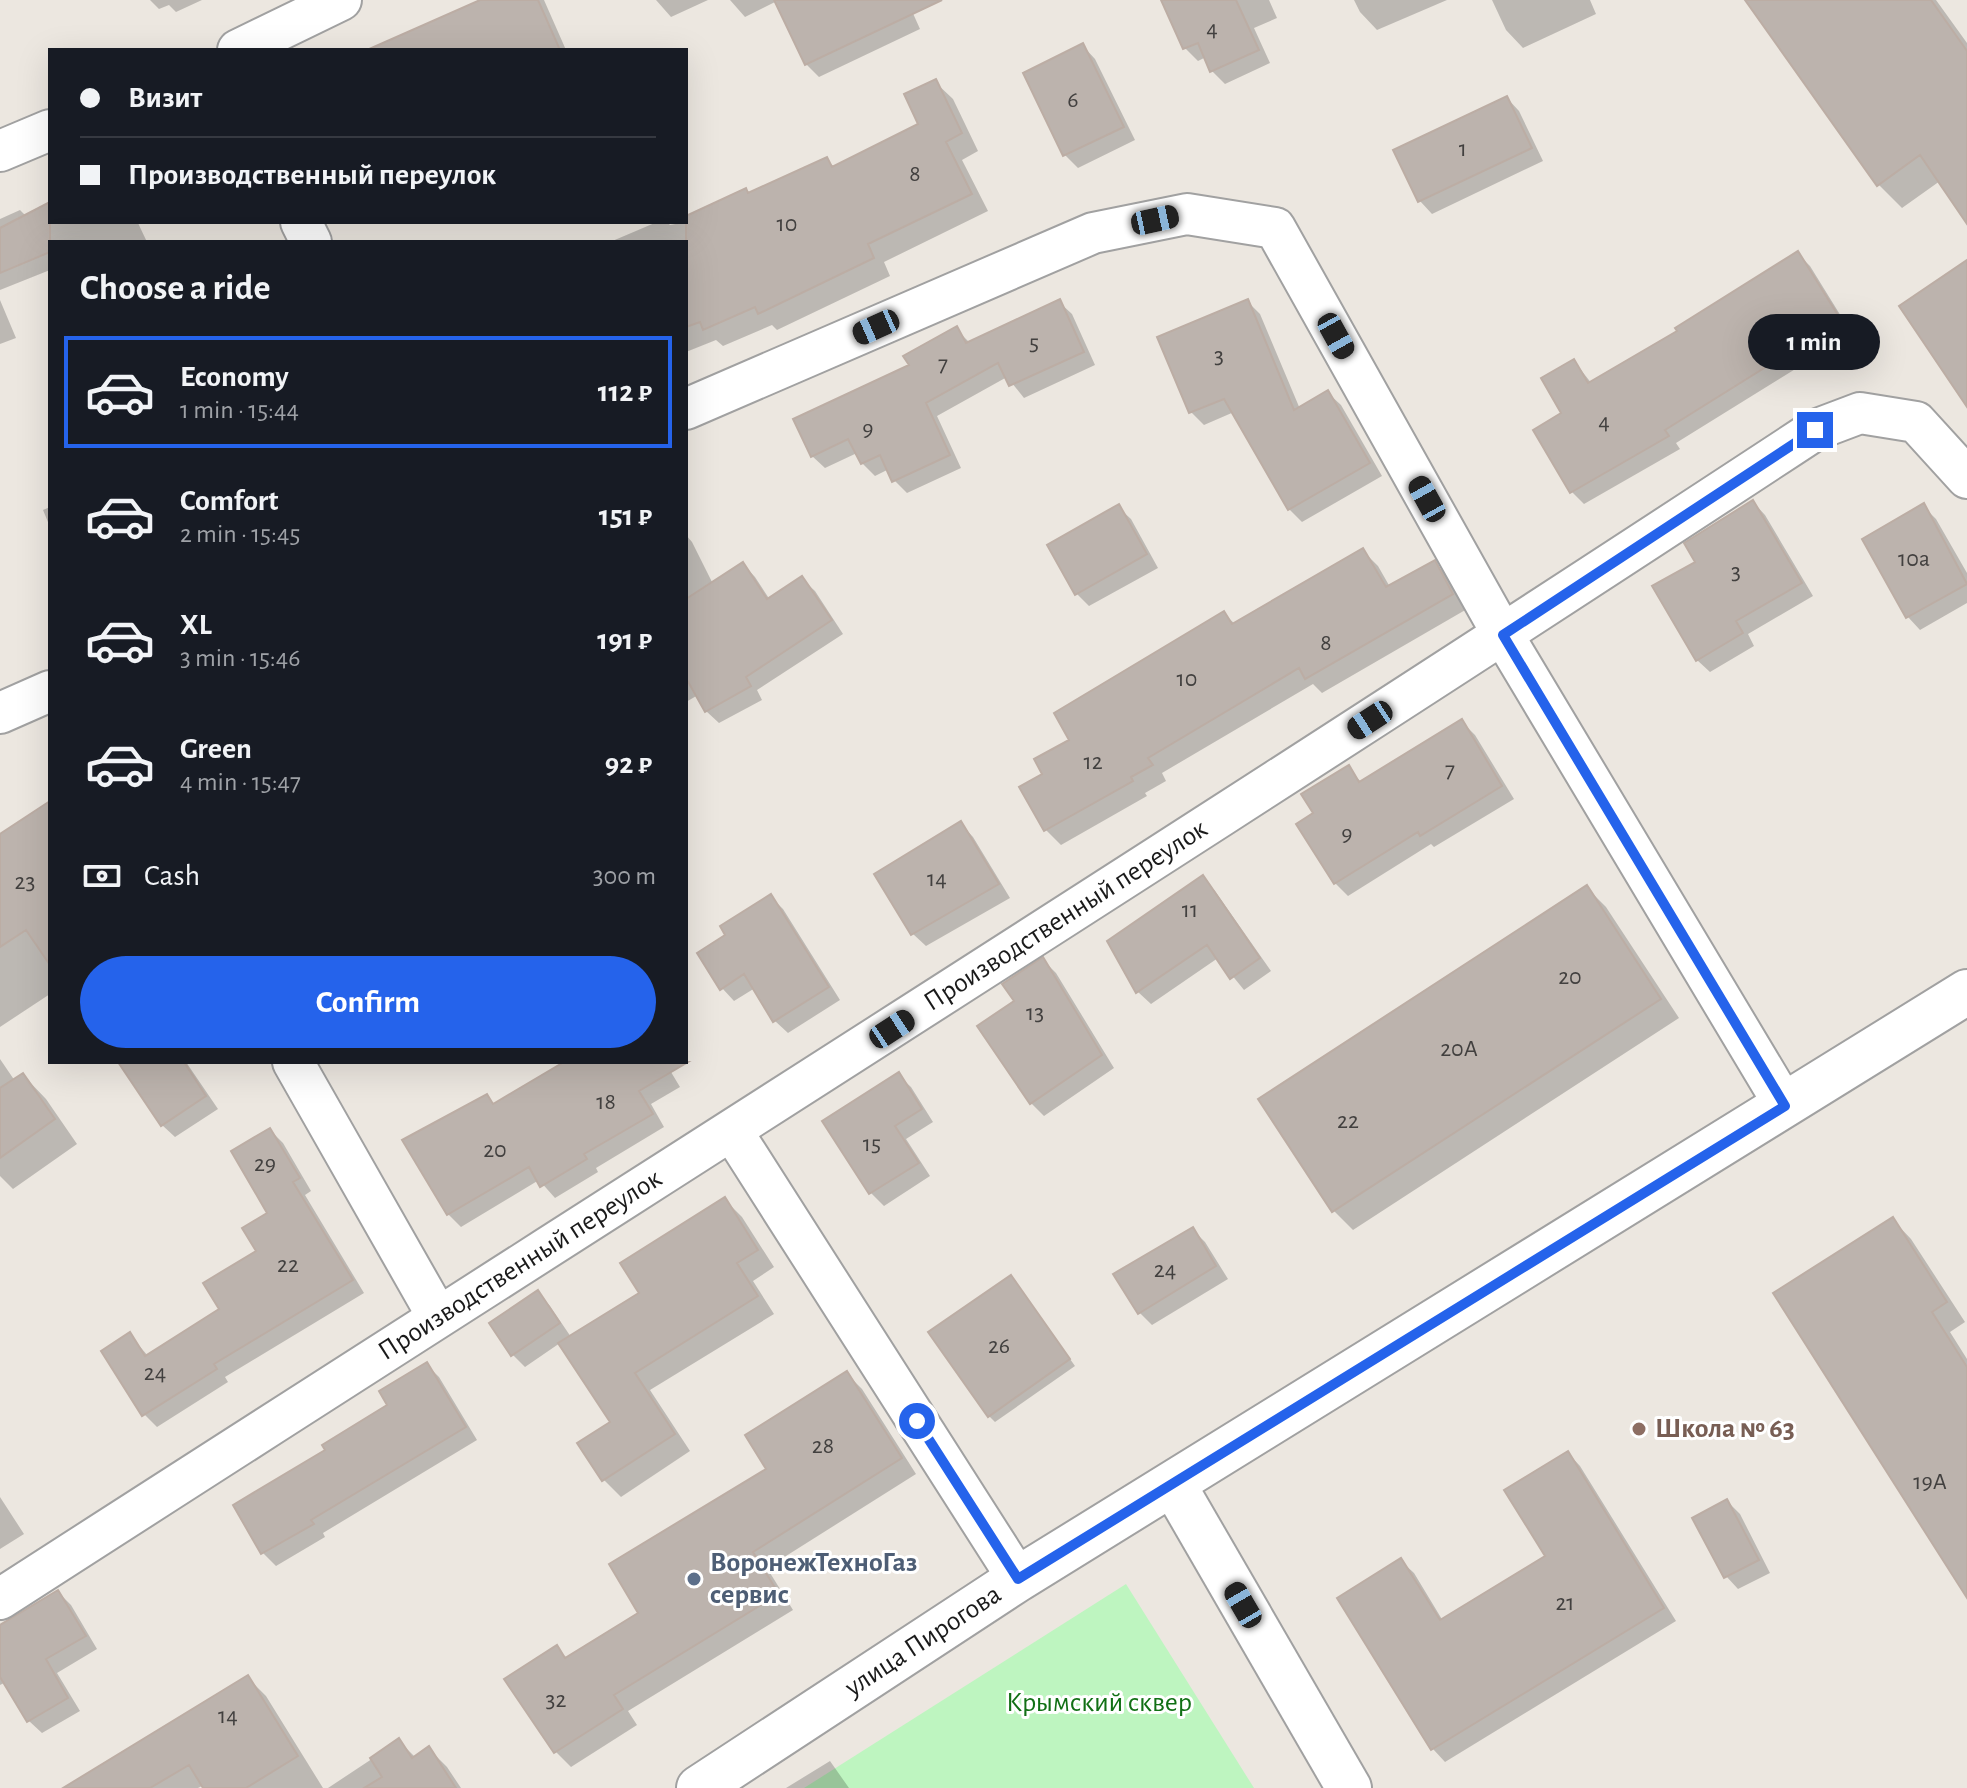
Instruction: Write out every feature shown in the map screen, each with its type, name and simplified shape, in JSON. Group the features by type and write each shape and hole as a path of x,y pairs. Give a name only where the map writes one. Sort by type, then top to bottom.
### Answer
{"street":[{"path":"242,48 341,0"},
{"path":"0,151 48,131"},
{"path":"688,408 1093,233 1187,214 1275,228 1503,635 1785,1106"},
{"name":"Производственный переулок","path":"0,1599 1503,635 1815,430 1860,413 1916,422 1967,478"},
{"path":"0,713 48,692"},
{"name":"улица Пирогова","path":"699,1788 1018,1579 1967,992"},
{"path":"294,1064 438,1317"},
{"path":"732,1131 1018,1579"},
{"path":"1173,1484 1349,1788"}],"green space":[{"name":"Крымский сквер","path":"1126,1584 1254,1788 804,1788"}],"building":[{"path":"480,0 538,0 559,48 372,48"},
{"path":"774,0 942,0 805,65"},
{"path":"1161,0 1236,0 1259,50 1210,72 1198,43 1183,49"},
{"path":"1745,0 1931,0 1967,51 1967,224 1920,155 1877,186"},
{"path":"1083,43 1124,127 1063,156 1023,73"},
{"path":"936,79 962,133 946,142 972,194 868,244 874,258 758,314 755,307 703,330 700,322 688,326 688,215 746,188 748,193 827,157 832,167 918,124 904,94"},
{"path":"1507,96 1532,148 1418,202 1393,150"},
{"path":"48,203 48,253 0,273 0,228"},
{"path":"1798,251 1841,320 1665,430 1669,436 1570,493 1533,430 1561,413 1541,378 1574,359 1588,383 1677,331 1675,328"},
{"path":"1967,260 1967,407 1899,306"},
{"path":"1060,299 1084,352 1009,386 998,363 926,403 950,455 892,482 880,455 861,464 848,439 811,457 793,419 909,365 903,356 957,326 966,343"},
{"path":"1248,299 1294,410 1328,390 1370,463 1288,510 1224,399 1189,413 1157,337"},
{"path":"1753,500 1802,583 1736,621 1743,633 1696,661 1652,586 1695,562 1684,543"},
{"path":"1924,503 1967,584 1906,618 1862,539"},
{"path":"1119,504 1147,554 1075,595 1047,545"},
{"path":"1363,548 1386,587 1435,560 1453,594 1305,679 1299,668 1148,758 1153,765 1131,777 1133,781 1044,831 1019,787 1042,774 1034,759 1069,740 1054,713 1224,611 1232,624"},
{"path":"743,562 767,599 802,576 832,620 746,677 751,686 705,712 688,682 688,598"},
{"path":"1462,719 1502,786 1420,836 1418,832 1334,884 1296,824 1313,813 1301,794 1349,765 1359,782"},
{"path":"48,802 48,962 26,930 0,947 0,834"},
{"path":"961,821 999,884 911,935 874,874"},
{"path":"1203,875 1260,958 1230,979 1207,945 1136,993 1107,941"},
{"path":"1587,885 1661,999 1332,1212 1258,1099"},
{"path":"771,894 829,987 773,1022 744,974 720,990 697,953 725,935 720,926"},
{"path":"1043,957 1102,1055 1030,1104 977,1026 1014,1001 1002,984"},
{"path":"119,1064 185,1064 206,1096 161,1126"},
{"path":"561,1064 685,1064 639,1091 653,1114 584,1154 587,1159 540,1187 529,1167 447,1215 402,1140 487,1094 493,1104"},
{"path":"899,1072 922,1109 895,1126 919,1163 869,1194 822,1121"},
{"path":"23,1073 55,1119 0,1158 0,1088"},
{"path":"270,1128 300,1178 293,1182 353,1280 214,1364 217,1369 142,1416 101,1351 130,1332 145,1356 219,1309 203,1283 256,1251 242,1228 267,1213 231,1151"},
{"path":"725,1197 758,1250 737,1263 758,1296 635,1373 675,1434 602,1481 577,1443 610,1422 558,1343 639,1293 620,1263"},
{"path":"1893,1217 1947,1302 1932,1312 1967,1367 1967,1598 1773,1293"},
{"path":"1193,1227 1216,1266 1138,1314 1113,1274"},
{"path":"1011,1275 1070,1359 988,1417 928,1332"},
{"path":"538,1290 560,1323 511,1356 489,1323"},
{"path":"427,1362 466,1427 311,1520 314,1524 261,1554 233,1505 325,1450 322,1445 387,1405 379,1391"},
{"path":"847,1371 902,1458 753,1552 779,1594 614,1695 623,1709 554,1753 504,1679 557,1645 565,1658 638,1613 609,1564 766,1469 745,1435"},
{"path":"1568,1451 1664,1608 1431,1750 1337,1598 1401,1558 1440,1620 1545,1556 1504,1490"},
{"path":"1727,1499 1759,1560 1724,1578 1692,1518"},
{"path":"58,1590 86,1636 46,1659 68,1698 27,1722 0,1677 0,1625"},
{"path":"248,1675 298,1756 246,1788 203,1788 189,1765 150,1788 63,1788"},
{"path":"399,1738 412,1758 429,1746 456,1788 364,1788 382,1777 370,1758"}],"place":[{"name":"Школа № 63","path":"1639,1429"},
{"name":"ВоронежТехноГаз сервис","path":"694,1579"}],"route":[{"path":"917,1421 1018,1579 1785,1106 1503,635 1815,430"}]}
